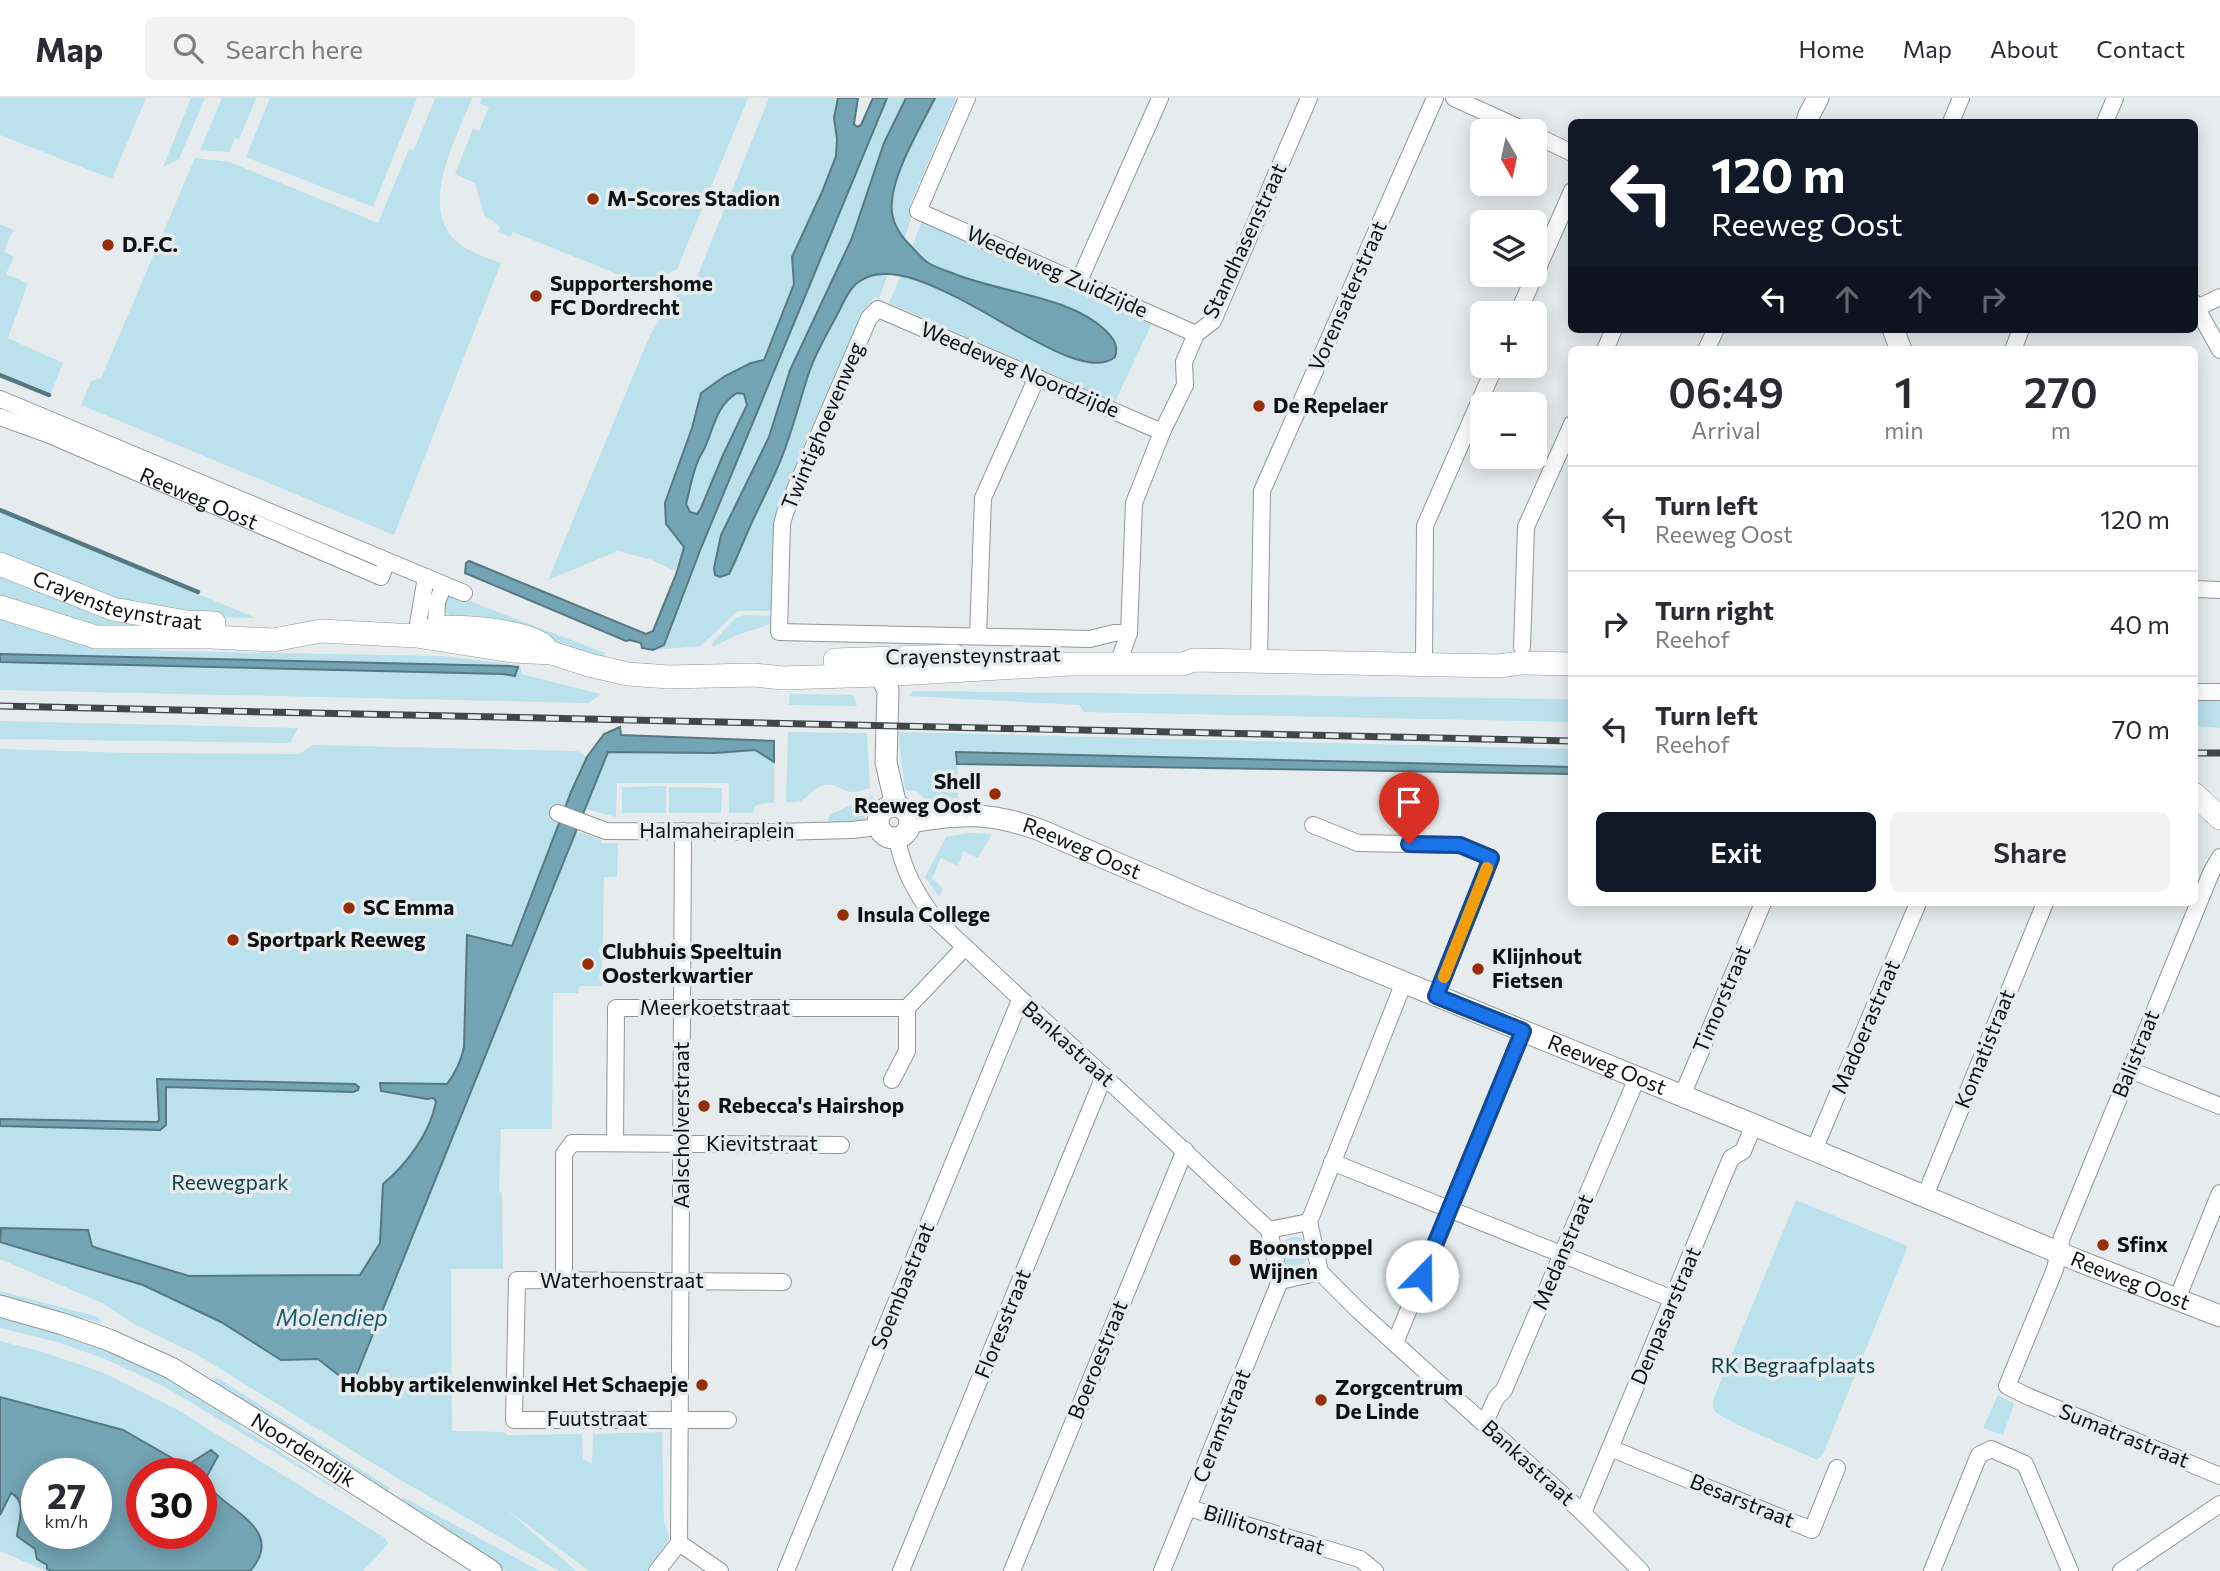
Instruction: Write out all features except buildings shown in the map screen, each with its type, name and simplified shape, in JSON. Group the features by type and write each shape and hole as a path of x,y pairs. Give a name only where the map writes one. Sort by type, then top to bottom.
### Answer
{"main road":[{"name":"Crayensteynstraat","path":"0,564 113,609 186,622 307,626 321,631"},
{"name":"Crayensteynstraat","path":"0,607 96,637 273,640 321,631 426,632 513,651 552,653 628,674 669,677 754,675 783,678 880,667 1072,664 1124,651 1183,664 1194,660 1499,666 1521,663 1568,664"},
{"name":"Crayensteynstraat","path":"1499,666 1521,672 1568,673"},
{"path":"2198,798 2220,818"},
{"path":"2198,812 2220,832"}],"street":[{"name":"Weedeweg Zuidzijde","path":"967,98 918,211 1196,334"},
{"path":"1079,281 1160,98"},
{"name":"Standhasenstraat","path":"1124,651 1134,503 1162,432 1185,385 1184,362 1196,334 1213,321 1309,98"},
{"name":"Vorensaterstraat","path":"1259,662 1262,491 1435,98"},
{"path":"1454,98 1500,119"},
{"path":"1807,119 1820,98"},
{"path":"1820,98 1821,119"},
{"path":"1952,119 1961,98"},
{"path":"2106,119 2115,98"},
{"path":"1547,141 1568,151"},
{"path":"1523,301 1568,200"},
{"path":"2198,304 2220,297"},
{"name":"Weedeweg Noordzijde","path":"878,309 1162,432"},
{"name":"Twintighoevenweg","path":"779,632 783,519 870,318 878,309"},
{"path":"2198,309 2220,351"},
{"path":"978,636 983,498 1037,377"},
{"path":"1424,664 1424,526 1490,378"},
{"name":"Reeweg Oost","path":"0,398 464,593"},
{"name":"Reeweg Oost","path":"0,417 381,577 387,561"},
{"path":"1522,647 1526,527 1568,433"},
{"path":"426,577 426,632"},
{"path":"426,632 444,585"},
{"path":"2198,589 2220,590"},
{"name":"Crayensteynstraat","path":"779,632 1090,639 1114,633 1124,651"},
{"path":"880,667 888,690 886,762 893,821"},
{"path":"2198,692 2220,692"},
{"name":"Halmaheiraplein","path":"558,813 606,831 852,830 893,821"},
{"name":"Reeweg Oost","path":"893,821 961,815 986,815 1013,821 2059,1253 2220,1316"},
{"name":"Bankastraat","path":"893,821 900,855 914,891 935,919 1269,1230"},
{"path":"1313,825 1359,843 1460,845 1491,858 1436,996"},
{"name":"Aalscholverstraat","path":"679,1543 683,831"},
{"name":"Balistraat","path":"2198,905 2220,857"},
{"name":"Timorstraat","path":"1682,1096 1762,906"},
{"name":"Madoerastraat","path":"1814,1150 1917,906"},
{"name":"Komatistraat","path":"1925,1196 2044,906"},
{"name":"Balistraat","path":"2027,1396 2007,1386 2055,1269 2062,1237 2197,906"},
{"path":"892,1080 907,1051 907,1008 964,948"},
{"path":"1309,1222 1269,1230 1280,1281 1320,1272 1309,1222 1404,982"},
{"name":"Soembastraat","path":"786,1571 1020,1000"},
{"name":"Meerkoetstraat","path":"615,1143 616,1008 907,1008"},
{"path":"1395,1343 1523,1031"},
{"path":"2130,1070 2220,1106"},
{"name":"Floresstraat","path":"901,1571 1104,1076"},
{"name":"Medanstraat","path":"1485,1423 1496,1398 1504,1390 1636,1078"},
{"name":"Denpasarstraat","path":"1583,1513 1731,1158 1742,1151 1754,1125"},
{"name":"Kievitstraat","path":"564,1281 564,1154 572,1143 841,1145"},
{"name":"Boeroestraat","path":"1012,1571 1185,1150"},
{"path":"1332,1163 1673,1299"},
{"path":"2177,1299 2220,1193"},
{"name":"Bankastraat","path":"1320,1272 1583,1513 1641,1571"},
{"name":"Waterhoenstraat","path":"514,1420 517,1280 783,1282"},
{"name":"Ceramstraat","path":"1165,1570 1280,1281"},
{"name":"Noordendijk","path":"3,1308 109,1340 171,1368 491,1571"},
{"name":"Sumatrastraat","path":"2027,1396 2220,1476"},
{"path":"681,1419 728,1420"},
{"name":"Fuutstraat","path":"514,1420 681,1419"},
{"name":"Besarstraat","path":"1611,1448 1812,1530 1837,1468"},
{"path":"1932,1571 1979,1455 1991,1449 2025,1464 2070,1571"},
{"path":"2121,1571 2220,1504"},
{"name":"Billitonstraat","path":"1189,1508 1360,1559 1376,1571"},
{"path":"657,1571 679,1543 720,1571"}],"green space":[{"path":"0,98 146,98 112,179 0,135"},
{"path":"191,98 205,98 179,159 163,167"},
{"path":"222,98 256,98 239,140 235,138 229,152 200,150"},
{"path":"270,98 417,98 373,207 246,157"},
{"path":"435,98 472,98 443,174 441,214 448,231 461,245 501,263 394,535 81,405 91,381 101,378 195,158 230,162 378,223 409,149 414,150"},
{"name":"M-Scores Stadion","path":"482,98 748,98 677,269 650,282 637,282 513,232 510,237 498,232 500,226 484,215 475,183 455,174 473,129 479,131 489,107 480,104"},
{"path":"769,98 838,98 834,118 836,156 792,257 794,284 764,360 751,363 701,393 692,428 665,503 666,524 684,547 677,572 652,560 618,551 548,580 650,335 674,296 695,282"},
{"path":"887,98 906,98 884,143 852,238 790,370 769,437 721,535 714,568 727,576 743,546 812,365 828,332 853,287 866,278 887,276 879,299 873,299 779,510 772,557 773,611 737,611 701,646 653,650 664,645 701,548"},
{"path":"935,98 956,98 911,202 913,214 904,239 892,214 894,187 906,155"},
{"path":"923,218 1154,319 1115,402 889,303 901,275 944,291 1024,336 1086,316 1041,298 955,276 939,268 912,247"},
{"path":"0,224 13,230 4,251 14,257 6,274 28,283 8,338 63,363 51,393 0,372"},
{"path":"737,393 744,394 747,405 701,508 697,514 690,512 686,505 696,466 721,410"},
{"path":"0,511 256,618 203,616 150,609 116,600 58,578 0,553"},
{"path":"0,577 109,618 164,626 105,630 0,597"},
{"path":"451,594 605,653 604,658 522,629 451,616 444,611 445,598"},
{"path":"744,615 773,616 766,626 737,635 713,647 712,644 734,619"},
{"path":"0,616 105,645 166,651 441,656 520,665 522,674 601,694 589,703 0,690 0,662 514,676 517,667 0,654"},
{"path":"913,691 1568,699 1568,722 1084,712 1079,705 909,696"},
{"path":"790,694 853,695 857,706 789,705"},
{"path":"2198,699 2220,699 2220,728 2198,726"},
{"path":"0,721 298,728 290,743 0,739"},
{"path":"788,732 867,733 870,788 853,792 826,785 815,789 800,801 786,802"},
{"path":"898,732 1568,749 1568,767 957,752 958,798 926,800 917,791 905,790"},
{"name":"Sportpark Reeweg","path":"313,745 577,751 587,757 566,804 512,946 467,935 464,1047 461,1063 409,1158 384,1243 362,1277 177,1279 0,1231 0,749 299,754"},
{"path":"755,750 774,762 774,802 756,805 753,813 729,813 729,783 617,783 616,817 586,809 608,751"},
{"path":"666,786 666,813 622,813 622,787"},
{"path":"669,787 722,788 721,813 669,813"},
{"path":"874,795 869,814 861,822 828,825 831,814"},
{"path":"575,833 601,840 601,843 618,843 617,877 604,877 602,986 579,986 578,993 553,993 552,1129 501,1129 499,1192 502,1193 503,1269 451,1269 452,1431 503,1432 507,1435 582,1434 583,1459 592,1464 593,1434 662,1432 664,1522 670,1538 647,1571 589,1571 506,1509 576,1571 559,1571 397,1478 196,1354 136,1325 102,1303 0,1259 0,1242 143,1285 221,1322 281,1360 318,1359 346,1380 353,1379"},
{"path":"969,833 992,834 978,858 963,851 958,866 941,858 932,878 943,889 939,897 925,877 946,837"},
{"name":"RK Begraafplaats","path":"1796,1200 1908,1246 1823,1454 1817,1460 1731,1421 1715,1411 1713,1405"},
{"path":"1294,1237 1305,1241 1309,1252 1305,1263 1294,1267 1283,1263 1279,1252 1283,1241"},
{"path":"0,1291 98,1317 103,1323 0,1300"},
{"path":"0,1316 101,1347 169,1377 239,1419 240,1426 367,1508 165,1387 110,1361 58,1342 0,1328"},
{"path":"0,1341 43,1352 104,1373 176,1409 385,1538 388,1544 363,1571 250,1571 261,1548 250,1521 217,1493 217,1456 211,1450 199,1458 173,1458 123,1430 0,1397"},
{"path":"216,1377 390,1488 386,1492 211,1384"},
{"path":"1998,1395 2014,1404 2003,1435 1983,1428"},
{"path":"11,1492 20,1506 17,1536 21,1539 21,1549 36,1549 47,1569 52,1571 46,1571 0,1551 0,1515"},
{"path":"403,1497 540,1571 505,1571 397,1502"}],"water":[{"path":"838,98 858,98 854,124 857,127 861,125 873,98 887,98 701,548 664,645 653,650 642,648 641,643 626,641 465,573 466,563 469,561 646,634 653,631 684,547 666,524 665,503 692,428 701,393 725,376 751,363 764,360 794,284 792,257 836,156 834,118","holes":["737,393 744,394 747,405 701,508 697,514 690,512 686,504 696,466 717,416 730,398"]},
{"path":"906,98 935,98 909,149 894,189 893,218 905,239 924,260 936,267 970,280 1073,309 1105,330 1113,339 1116,345 1115,357 1093,363 1062,354 948,293 911,278 878,274 853,287 814,360 774,477 729,574 720,577 715,575 714,568 721,535 769,437 790,370 852,238 884,143"},
{"path":"0,654 518,667 515,676 0,662"},
{"name":"Molendiep","path":"620,727 621,735 774,741 774,762 755,750 715,753 608,752 353,1379 346,1381 318,1359 281,1360 221,1322 143,1285 0,1242 1,1228 88,1230 92,1246 189,1276 360,1275 380,1243 383,1184 401,1167 416,1147 429,1125 436,1102 434,1098 381,1091 380,1083 447,1084 450,1080 460,1062 464,1047 467,935 512,946 587,757 604,734"},
{"path":"956,752 1568,767 1568,774 957,764"},
{"path":"157,1079 355,1084 359,1087 353,1092 166,1087 166,1125 160,1130 0,1126 0,1119 157,1122"},
{"path":"0,1397 123,1430 172,1458 126,1458 126,1549 217,1549 217,1495 258,1532 262,1544 260,1556 250,1571 52,1571 37,1559 35,1549 112,1549 112,1458 21,1458 21,1539 17,1536 19,1501 11,1493 0,1515"},
{"path":"211,1450 217,1458 198,1458"}],"waterway":[{"path":"0,375 49,395"},
{"path":"0,510 198,592"}],"railway":[{"path":"0,706 1568,741"},
{"path":"2198,753 2220,753"}],"slow traffic":[{"path":"1444,977 1487,868"}],"place":[{"name":"M-Scores Stadion","path":"593,199"},
{"name":"D.F.C.","path":"108,245"},
{"name":"Supportershome FC Dordrecht","path":"536,296"},
{"name":"De Repelaer","path":"1259,406"},
{"name":"Shell Reeweg Oost","path":"995,794"},
{"name":"SC Emma","path":"349,908"},
{"name":"Insula College","path":"843,915"},
{"name":"Sportpark Reeweg","path":"233,940"},
{"name":"Clubhuis Speeltuin Oosterkwartier","path":"588,964"},
{"name":"Klijnhout Fietsen","path":"1478,969"},
{"name":"Rebecca's Hairshop","path":"704,1106"},
{"name":"Sfinx","path":"2103,1245"},
{"name":"Boonstoppel Wijnen","path":"1235,1260"},
{"name":"Hobby artikelenwinkel Het Schaepje","path":"702,1385"},
{"name":"Zorgcentrum De Linde","path":"1321,1400"}],"route":[{"path":"1409,844 1460,845 1491,858 1436,996 1523,1031 1422,1276"}],"park label":[{"name":"Reewegpark","path":"230,1183"}]}
